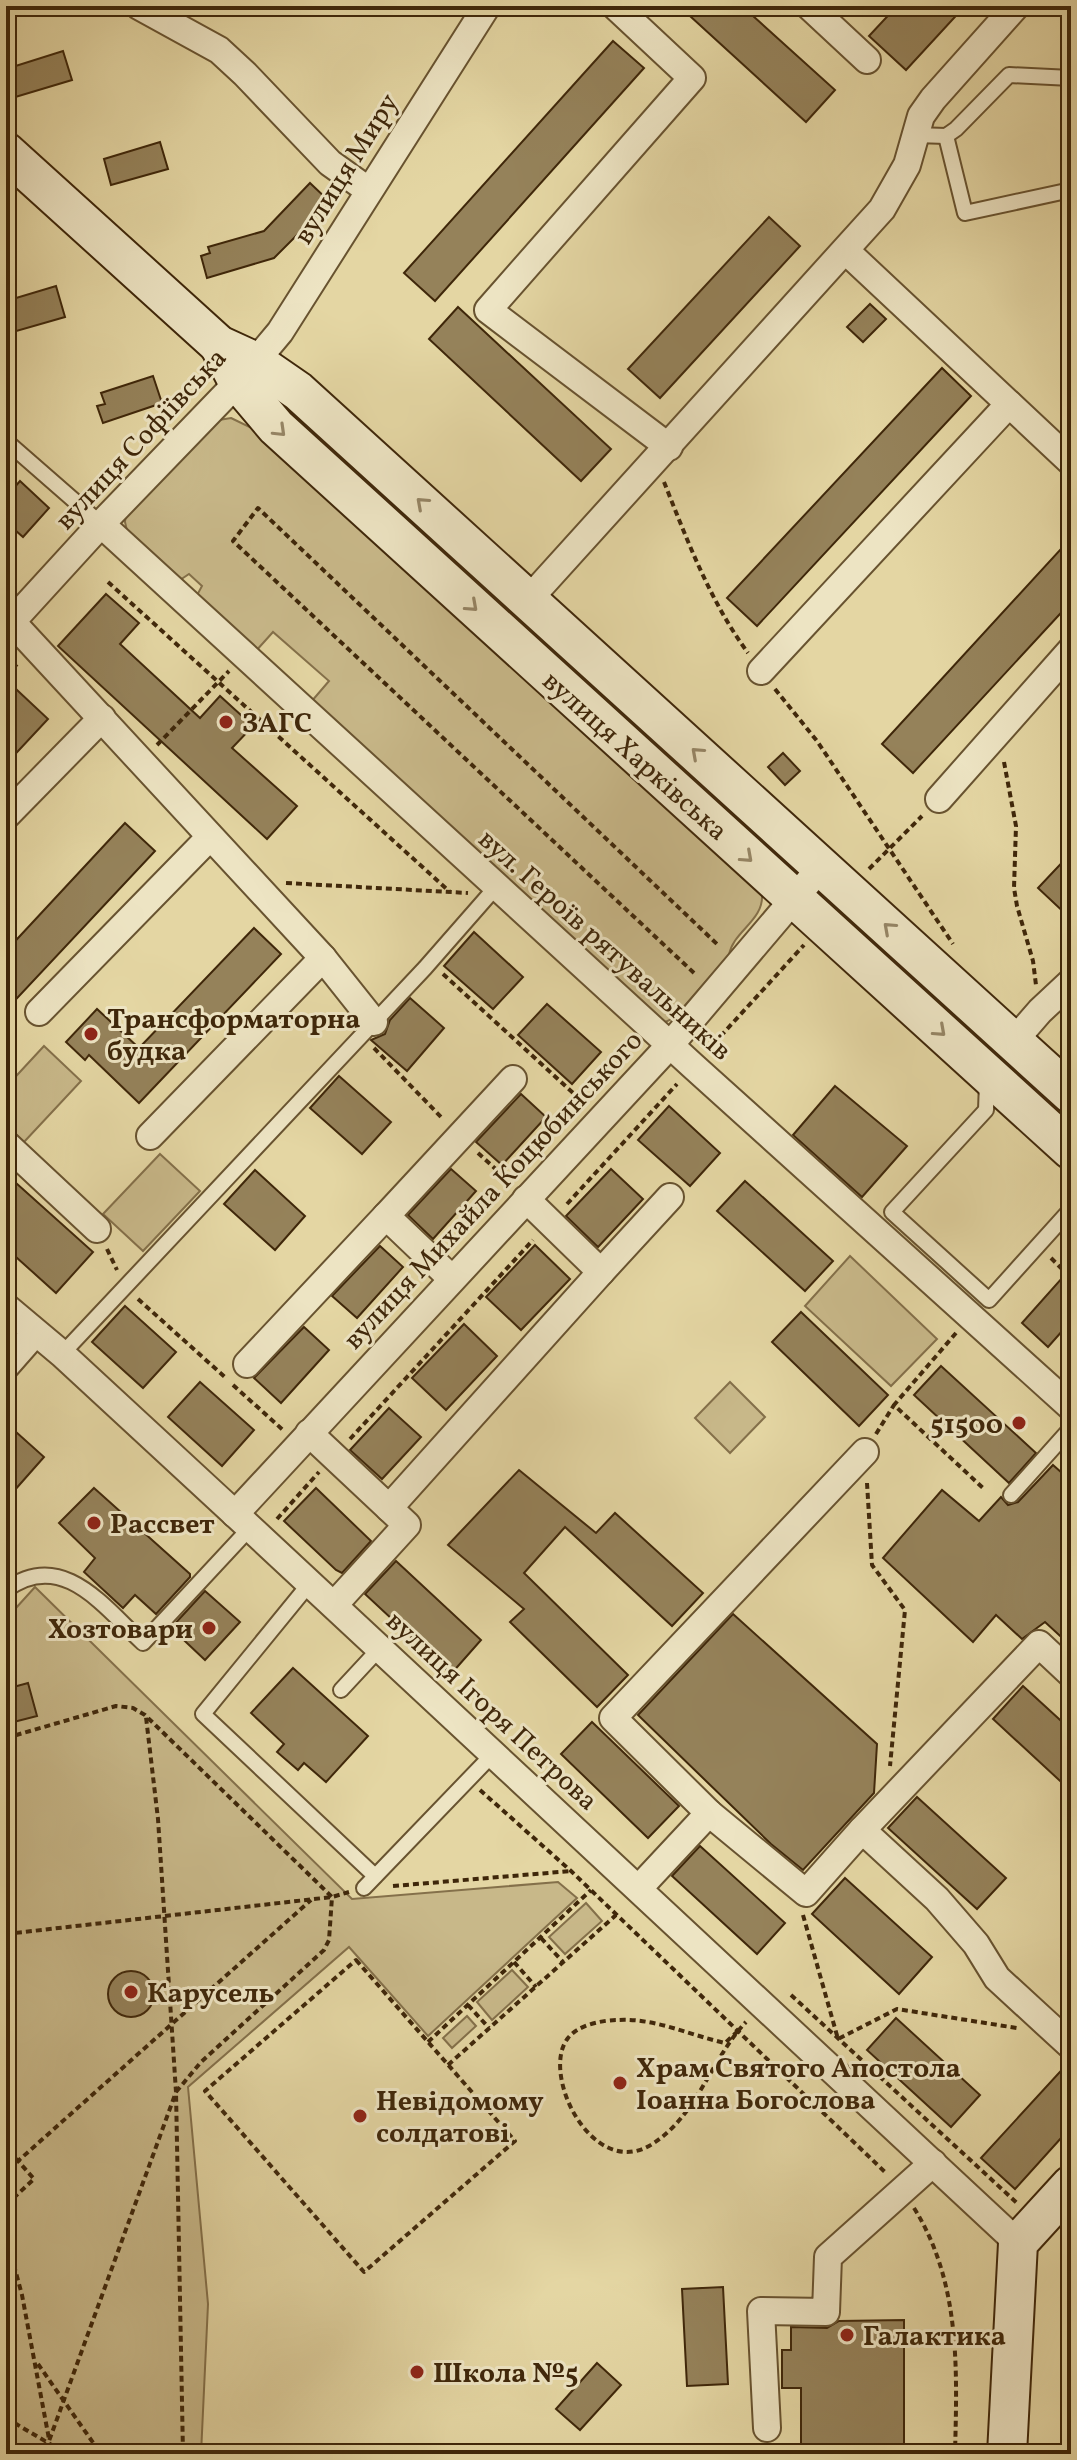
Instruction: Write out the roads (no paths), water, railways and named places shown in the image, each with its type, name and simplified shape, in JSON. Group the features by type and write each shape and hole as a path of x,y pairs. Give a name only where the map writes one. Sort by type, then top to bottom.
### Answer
{"street":[{"path":"139,6 219,50 330,163 368,190"},
{"name":"вулиця Миру","path":"247,372 280,332 487,6"},
{"path":"615,6 692,78 488,310 662,454"},
{"path":"809,6 867,60"},
{"path":"529,599 882,209 896,187 921,116 1016,6"},
{"name":"вулиця Харківська","path":"6,152 247,372 276,427 1071,1150"},
{"path":"846,251 1071,462"},
{"name":"вулиця Харківська","path":"247,372 298,391 1071,1094"},
{"name":"вулиця Софіївська","path":"9,625 247,372"},
{"path":"761,671 1009,404"},
{"name":"вул. Героїв рятувальників","path":"101,524 493,890 670,1045 1071,1407"},
{"path":"9,625 102,718 323,958 368,1029"},
{"path":"939,799 1071,650"},
{"path":"6,816 102,718"},
{"path":"39,1012 210,837"},
{"name":"вулиця Михайла Коцюбинського","path":"243,1521 299,1434 452,1279 522,1194 670,1045 794,900 834,879"},
{"path":"150,1136 323,958"},
{"path":"986,1073 1040,1011 1071,982"},
{"path":"247,1364 513,1079"},
{"path":"6,1144 97,1229"},
{"path":"522,1194 601,1272"},
{"path":"389,1508 670,1197"},
{"path":"386,1216 452,1279"},
{"name":"вулиця Ігоря Петрова","path":"6,1307 62,1354 334,1605 1018,2243"},
{"path":"6,1366 35,1333"},
{"path":"299,1434 407,1525 334,1605"},
{"path":"865,1452 613,1718 709,1813 806,1893 1039,1644 1071,1674"},
{"path":"639,1888 709,1813"},
{"path":"862,1830 937,1899 976,1944 997,1978 1065,2040"},
{"path":"767,2428 761,2311 826,2312 828,2257 933,2163"},
{"path":"1007,2454 1018,2243 1071,2185"}],"lane":[{"path":"916,135 946,136 1009,75 1071,78"},
{"path":"946,136 965,213 1071,190"},
{"path":"6,441 101,524"},
{"path":"62,1354 368,1029 493,890"},
{"path":"986,1073 986,1110 892,1212 989,1300 1071,1209"},
{"path":"1011,1495 1071,1428"},
{"path":"6,1590 30,1577 61,1576 77,1583 143,1643 243,1521"},
{"path":"310,1583 203,1714 375,1876"},
{"path":"341,1690 380,1648"},
{"path":"364,1888 493,1754"}],"place":[{"name":"ЗАГС","path":"226,722"},
{"name":"Трансформаторна будка","path":"91,1034"},
{"name":"51500","path":"1019,1423"},
{"name":"Рассвет","path":"94,1523"},
{"name":"Хозтовари","path":"209,1628"},
{"name":"Карусель","path":"131,1992"},
{"name":"Храм Святого Апостола Іоанна Богослова","path":"620,2083"},
{"name":"Невідомому солдатові","path":"360,2116"},
{"name":"Галактика","path":"847,2335"},
{"name":"Школа №5","path":"417,2372"}]}
